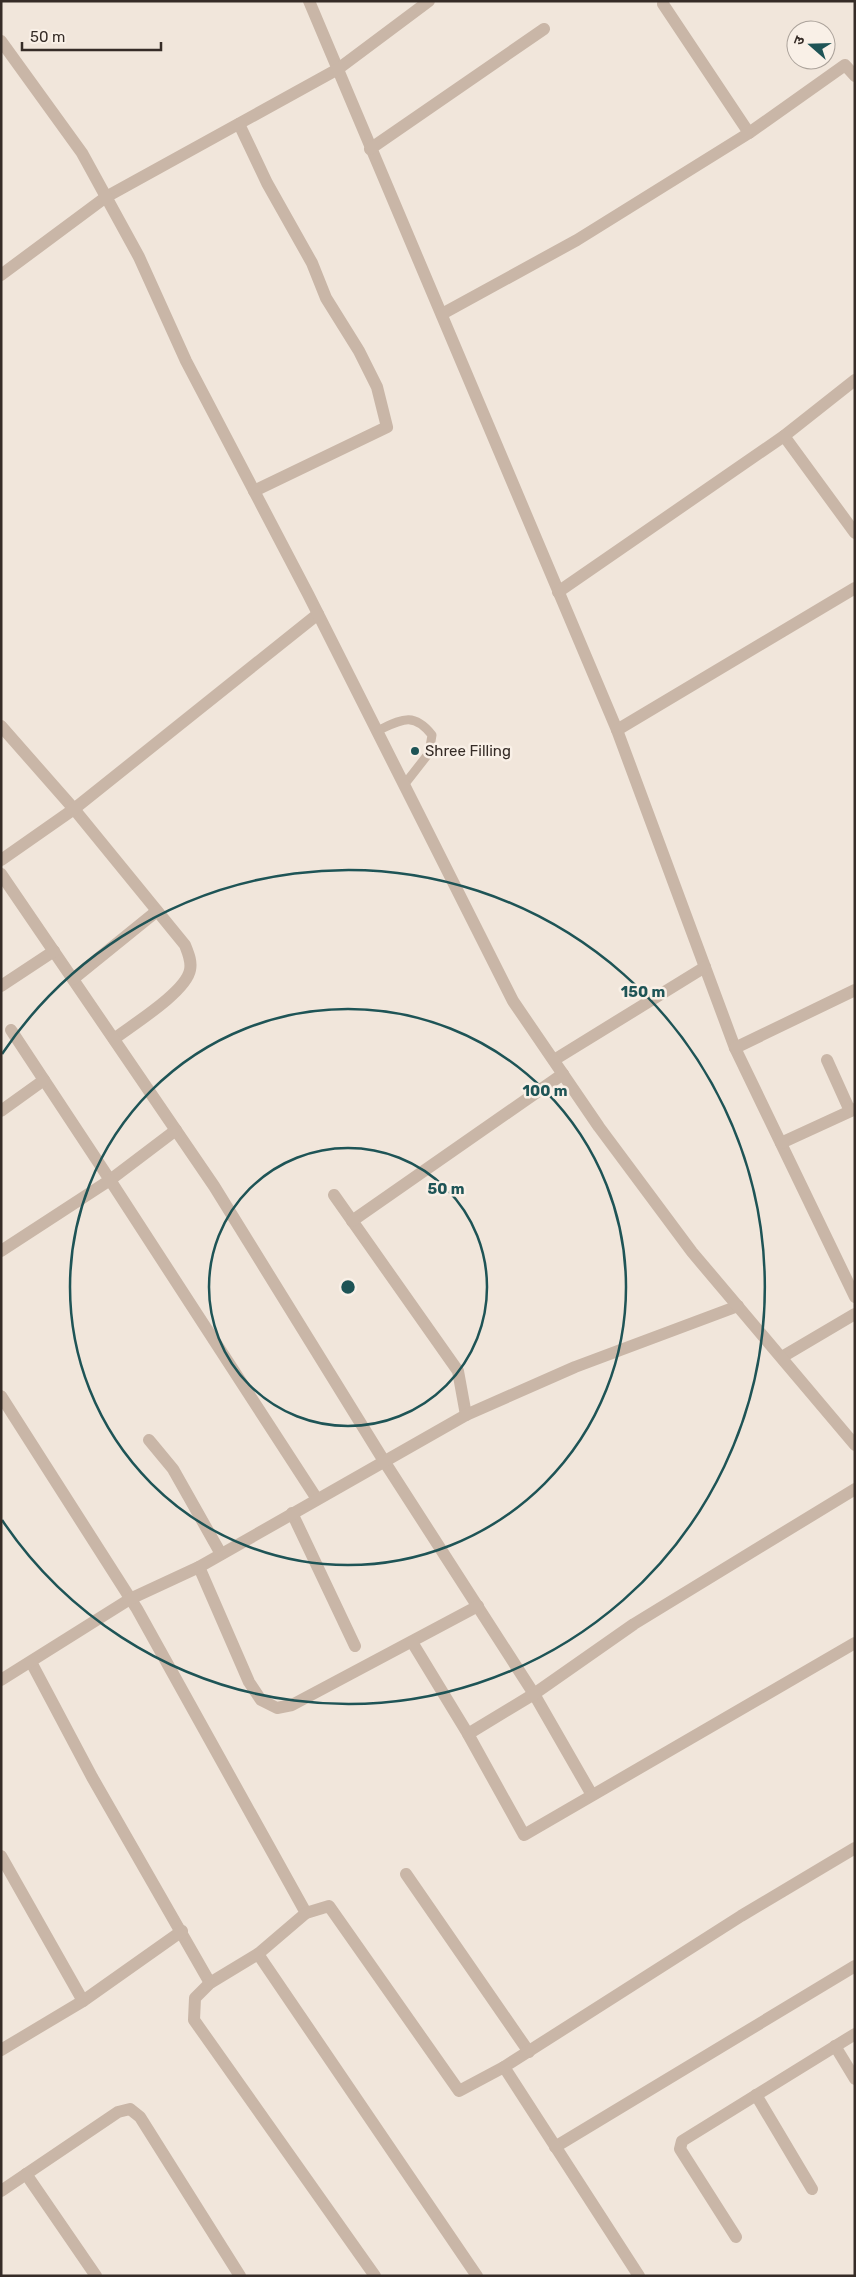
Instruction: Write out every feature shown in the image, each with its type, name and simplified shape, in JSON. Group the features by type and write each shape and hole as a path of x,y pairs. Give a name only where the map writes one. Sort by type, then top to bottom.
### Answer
{"street":[{"path":"309,1 616,730 735,1048 855,1297"},
{"path":"1,274 106,197 338,69 429,1"},
{"path":"663,4 749,133"},
{"path":"370,148 544,29"},
{"path":"1,42 82,153 139,257 186,361 318,614 513,1001 563,1074 686,1244 855,1445"},
{"path":"442,314 577,240 749,133 850,60 855,76"},
{"path":"239,124 267,183 312,263 326,298 359,351 377,387 387,427 254,491"},
{"path":"558,592 784,436 855,380"},
{"path":"784,436 855,533"},
{"path":"616,730 855,588"},
{"path":"1,860 74,809 318,614"},
{"path":"1,726 74,809 185,944 190,958 190,972 182,986 114,1039"},
{"path":"1,874 219,1194 384,1461 534,1694 592,1795"},
{"path":"73,979 157,911"},
{"path":"1,986 54,951"},
{"path":"554,1060 705,968"},
{"path":"735,1048 855,990"},
{"path":"10,1030 110,1180 317,1499"},
{"path":"781,1143 853,1110 827,1060"},
{"path":"352,1221 563,1074"},
{"path":"1,1111 44,1080"},
{"path":"1,1251 110,1180 176,1130"},
{"path":"334,1195 458,1371 466,1414"},
{"path":"1,1680 130,1599 199,1567 466,1414 575,1367 738,1306"},
{"path":"782,1357 855,1314"},
{"path":"1,1396 130,1599 306,1913"},
{"path":"149,1440 173,1469 221,1554"},
{"path":"468,1734 534,1694 634,1624 855,1489"},
{"path":"292,1513 355,1646"},
{"path":"199,1567 249,1682 261,1700 277,1708 292,1705 478,1606"},
{"path":"412,1642 468,1734 524,1835 855,1643"},
{"path":"31,1662 92,1777 182,1931 210,1983"},
{"path":"375,2276 194,2020 195,1998 210,1983 258,1954 306,1913 329,1906 460,2091 529,2052 741,1916 855,1848"},
{"path":"1,1856 83,2001"},
{"path":"406,1874 529,2052"},
{"path":"1,2050 83,2001 182,1931"},
{"path":"258,1954 477,2276"},
{"path":"555,2147 855,1966"},
{"path":"736,2237 680,2149 680,2144 686,2137 855,2034"},
{"path":"835,2046 855,2079"},
{"path":"504,2067 640,2276"},
{"path":"756,2094 812,2189"},
{"path":"1,2191 118,2112 130,2109 140,2117 240,2276"},
{"path":"26,2174 96,2276"}],"lane":[{"path":"377,731 406,718 423,723 432,735 429,753 404,785"}],"place":[{"name":"Shree Filling","path":"415,751"}]}
